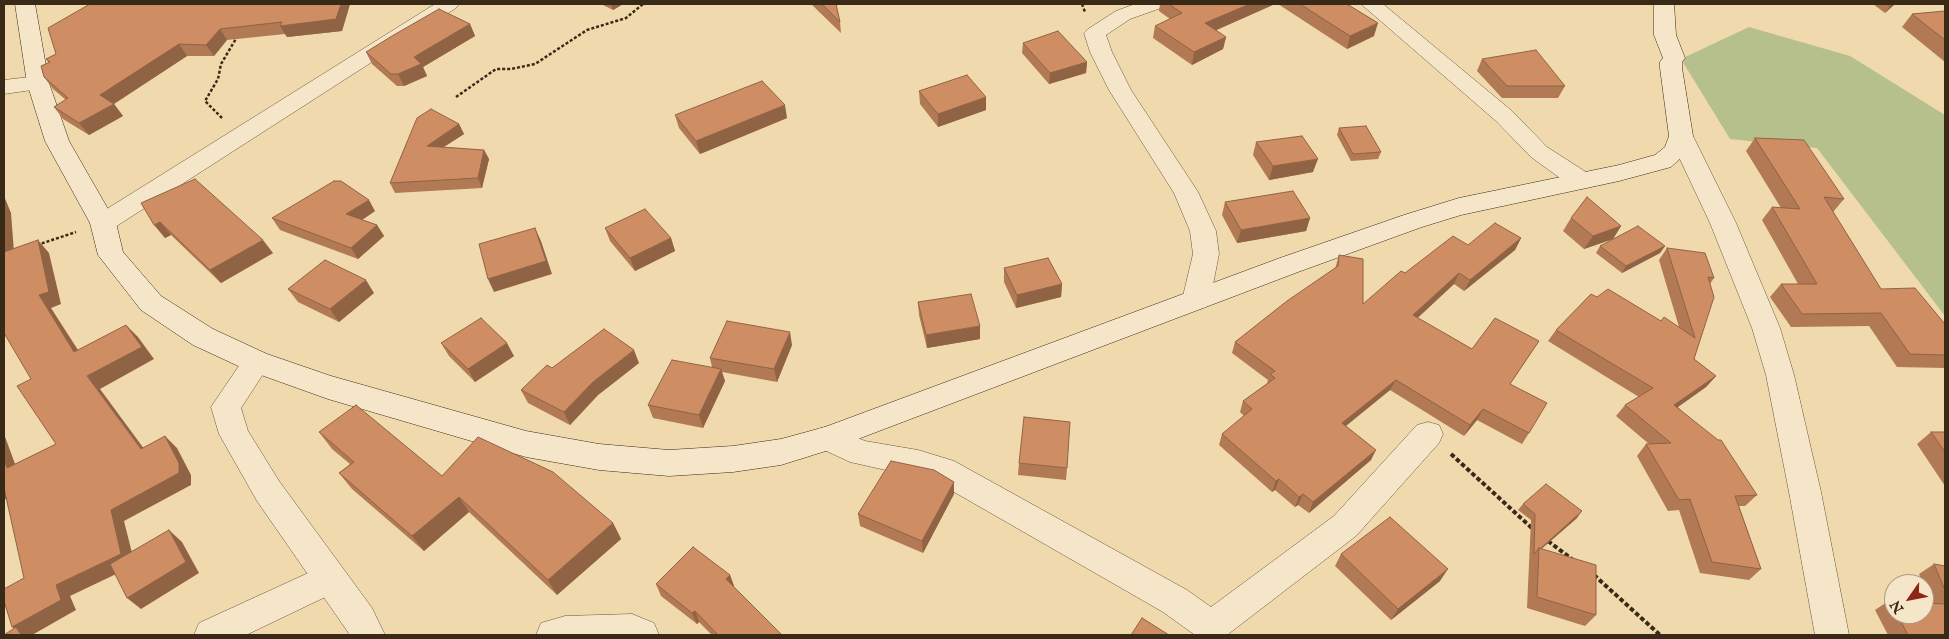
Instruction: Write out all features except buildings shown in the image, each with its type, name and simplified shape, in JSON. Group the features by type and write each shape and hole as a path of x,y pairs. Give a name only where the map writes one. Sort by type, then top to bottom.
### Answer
{"street":[{"path":"25,4 38,83 57,141 103,223 111,254 151,303 203,337 257,362 328,387 526,444 599,457 669,462 733,459 781,452 830,438 1289,265 1413,221 1459,207 1619,173 1663,161 1675,151 1681,136"},
{"path":"103,223 449,4"},
{"path":"1154,4 1123,15 1095,33 1100,52 1120,90 1186,192 1202,231 1206,254 1196,300"},
{"path":"1371,4 1504,116 1539,152 1580,180"},
{"path":"1664,4 1665,35 1674,58 1671,62 1671,68 1681,136 1722,223 1766,328 1780,374 1832,635"},
{"path":"4,87 38,83"},
{"path":"257,362 226,407 234,434 268,491 360,620 368,635"},
{"path":"830,438 861,453 918,463 943,470 1175,600 1211,627 1278,579 1345,526 1428,434"},
{"path":"211,635 330,578"},
{"path":"553,635 565,632 632,630 642,635"}],"path":[{"path":"456,97 496,69 511,69 535,64 587,30 626,18 643,4"},
{"path":"241,31 221,64 218,79 205,101 241,136"},
{"path":"30,247 103,223"},
{"path":"1428,434 1540,534"},
{"path":"1547,540 1580,565"},
{"path":"1587,569 1660,635"}],"green space":[{"path":"1749,27 1850,56 1945,115 1945,316 1817,148 1730,139 1681,59"}]}
